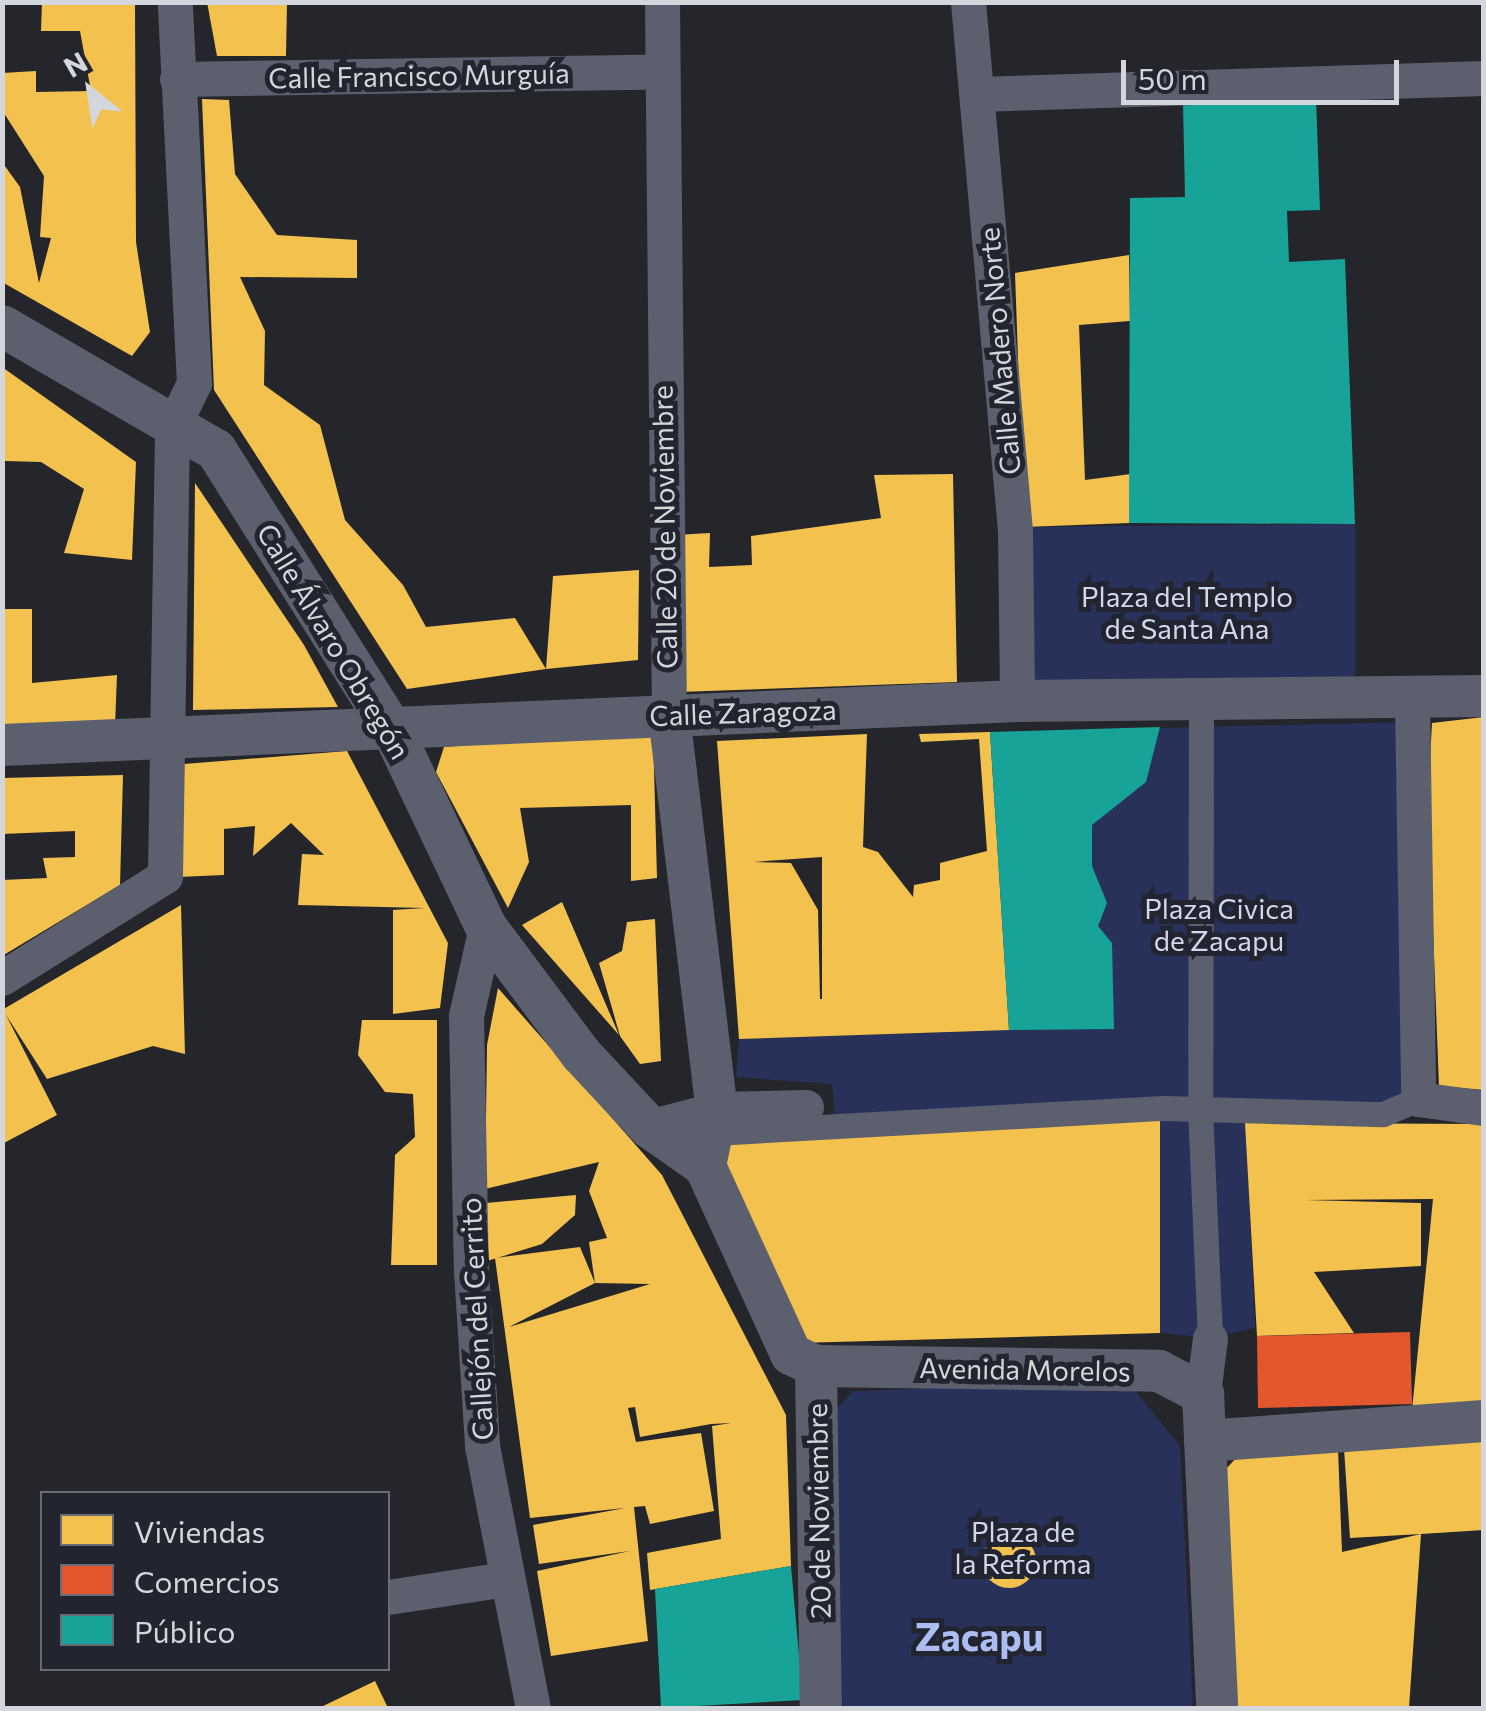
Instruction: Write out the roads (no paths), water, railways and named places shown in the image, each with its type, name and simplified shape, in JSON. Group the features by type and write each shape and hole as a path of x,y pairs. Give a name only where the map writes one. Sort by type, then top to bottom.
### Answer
{"street":[{"path":"2,978 165,876 172,735 172,428 194,383 175,2"},
{"name":"Calle 20 de Noviembre","path":"662,2 669,715 712,1136"},
{"name":"Calle Madero Norte","path":"968,2 1015,531 1017,701"},
{"name":"Calle Francisco Murguía","path":"177,78 661,71"},
{"path":"976,94 1484,78"},
{"name":"Calle Álvaro Obregón","path":"2,326 172,428 216,450 392,729 486,927 649,1127 712,1136"},
{"name":"Calle Zaragoza","path":"2,744 1017,701 1484,696"},
{"path":"1412,698 1418,1099"},
{"path":"1202,701 1200,1108 1210,1338 1203,1394 1218,1708"},
{"name":"Callejón del Cerrito","path":"486,927 466,1016 471,1270 482,1446 504,1579 533,1708"},
{"path":"712,1136 1200,1108 1383,1114 1418,1099 1484,1108"},
{"path":"712,1136 806,1107"},
{"name":"20 de Noviembre","path":"712,1136 791,1354 816,1366 821,1708"},
{"name":"Avenida Morelos","path":"816,1366 1158,1370 1203,1394"},
{"path":"1205,1440 1484,1421"},
{"path":"390,1596 504,1579"}],"district":[{"name":"Zacapu","path":"979,1636"}],"park label":[{"name":"Plaza del Templo de Santa Ana","path":"1187,612"},
{"name":"Plaza Civica de Zacapu","path":"1219,924"},
{"name":"Plaza de la Reforma","path":"1023,1547"}]}
